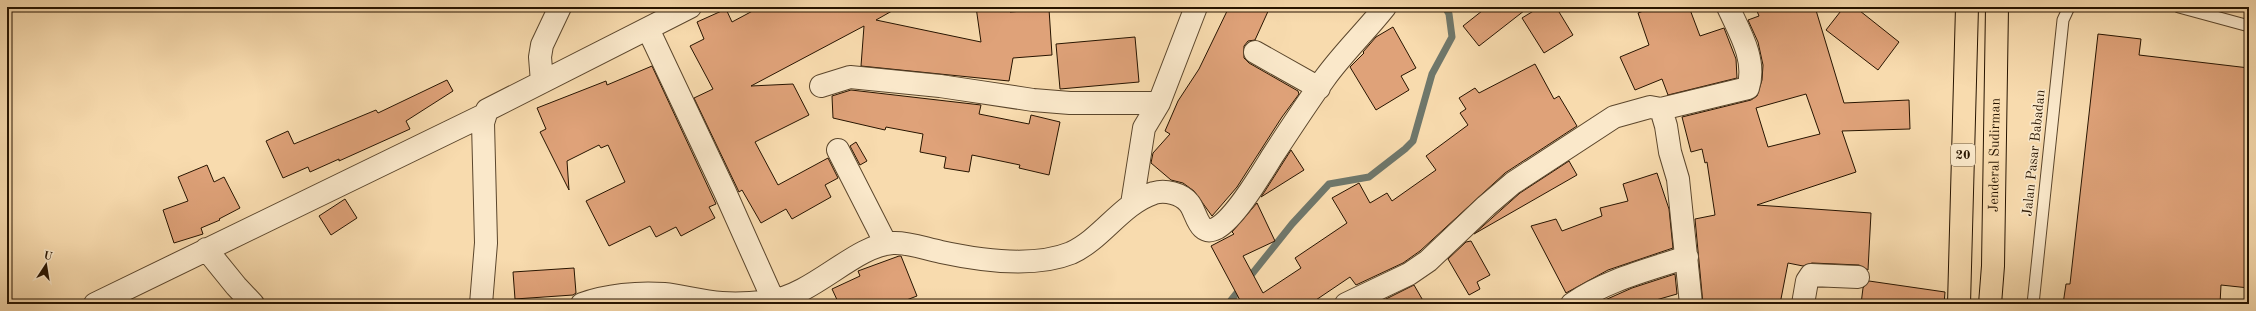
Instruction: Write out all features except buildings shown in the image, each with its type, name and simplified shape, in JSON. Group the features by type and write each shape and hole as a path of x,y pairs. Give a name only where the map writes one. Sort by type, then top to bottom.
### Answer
{"highway":[{"name":"20","path":"1959,304 1967,7"},
{"name":"Jenderal Sudirman","path":"1990,304 1993,259 1997,7"}],"street":[{"path":"542,82 540,57 542,45 560,7"},
{"path":"95,304 484,115 496,104 690,7"},
{"path":"1132,204 1144,128 1159,103 1196,7"},
{"path":"590,303 638,294 664,294 722,303 774,302 796,293 877,246 894,243 993,261 1028,260 1056,257 1072,252 1084,244 1132,204 1155,192 1175,192 1189,203 1201,227 1208,230 1217,228 1250,191 1319,88 1384,7"},
{"path":"1346,304 1409,274 1428,261 1486,206 1513,183 1608,121 1625,113 1650,107 1661,109 1748,88 1750,80 1747,53 1728,7"},
{"path":"648,29 774,302"},
{"path":"1255,52 1319,88"},
{"path":"821,86 850,77 934,86 1033,100 1070,103 1159,103"},
{"path":"1661,109 1666,126 1670,152 1678,179 1687,257 1690,304"},
{"path":"481,304 486,243 484,115"},
{"path":"838,150 886,244"},
{"path":"206,249 236,286 253,304"},
{"path":"1572,304 1595,290 1620,279 1687,257"},
{"path":"1803,304 1806,281 1811,275 1858,277"}],"lane":[{"name":"Jalan Pasar Babadan","path":"2033,304 2063,20 2069,7"},
{"path":"2179,7 2249,26"}],"waterway":[{"path":"1228,304 1292,224 1329,184 1369,177 1413,141 1432,74 1452,37 1449,14 1445,7"}]}
